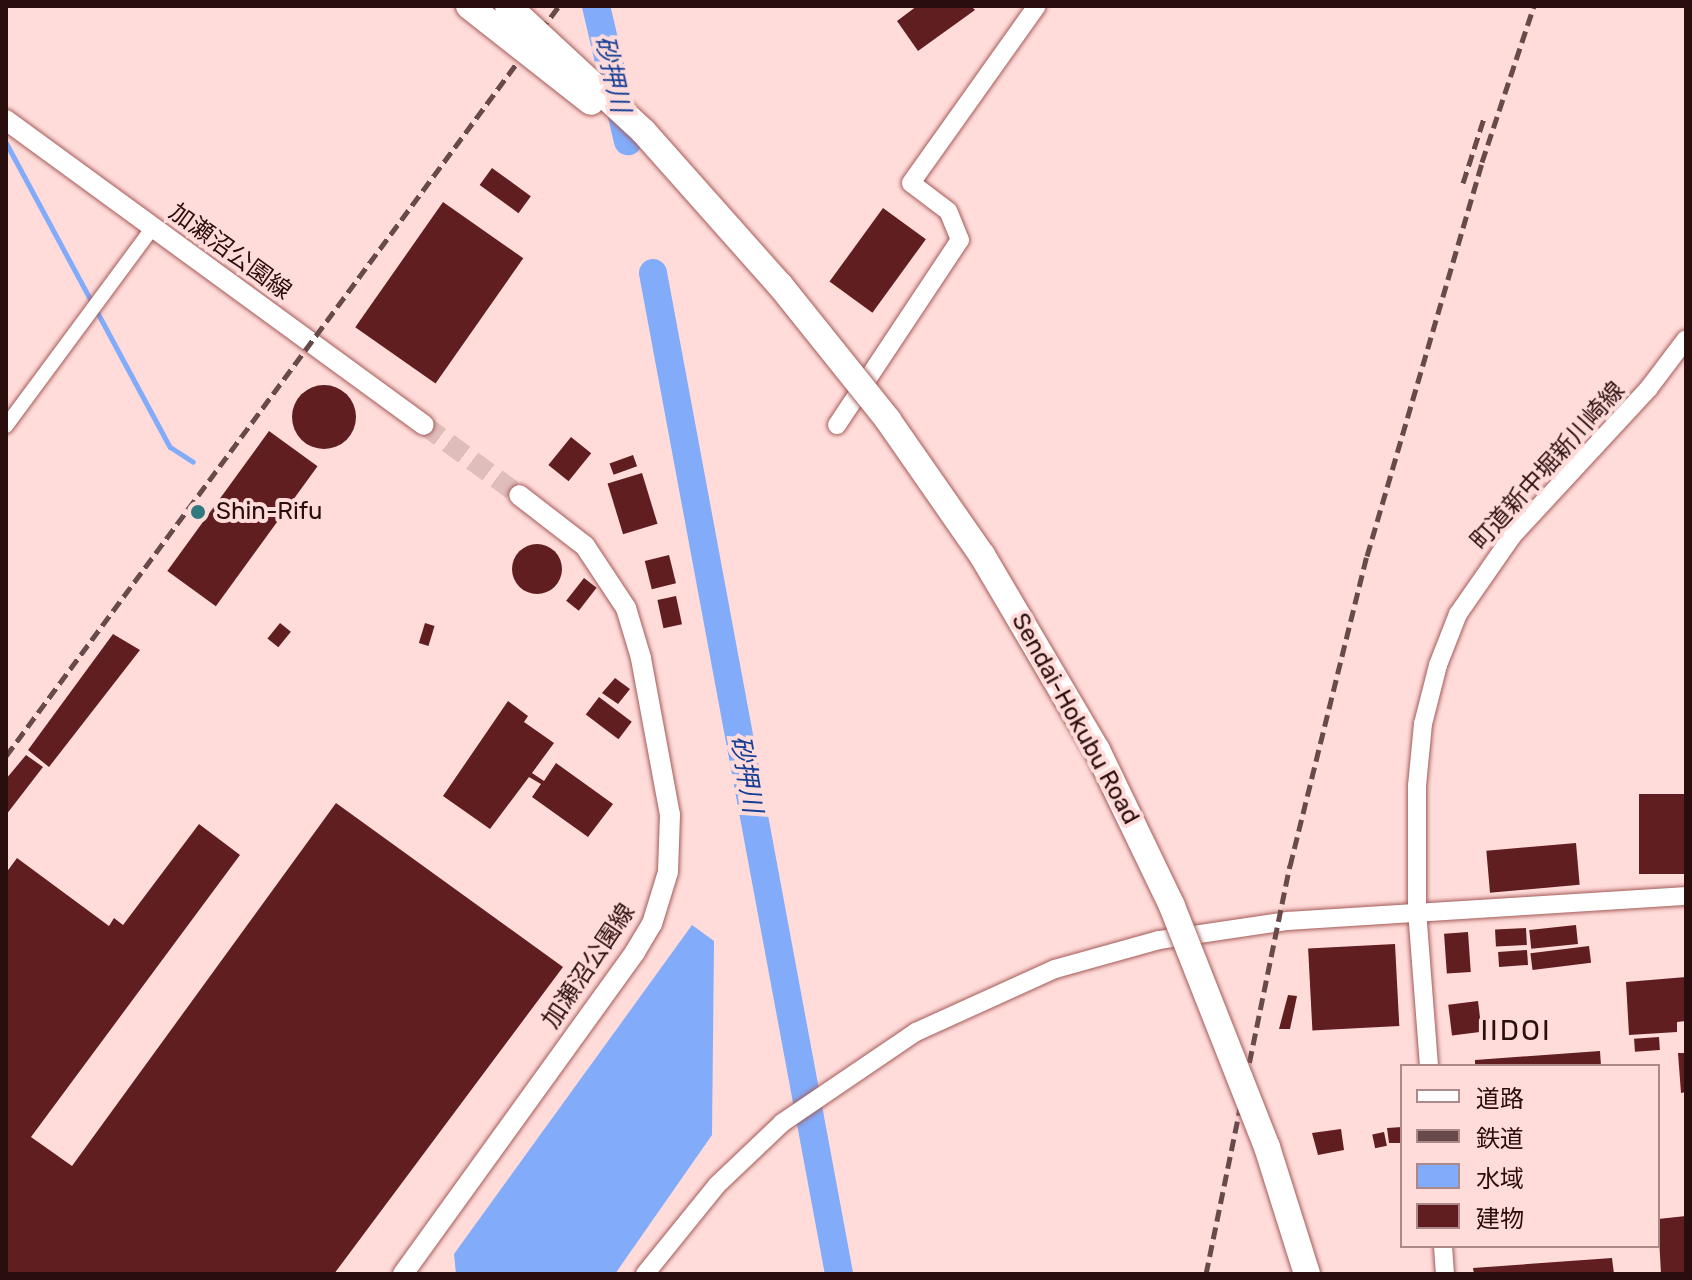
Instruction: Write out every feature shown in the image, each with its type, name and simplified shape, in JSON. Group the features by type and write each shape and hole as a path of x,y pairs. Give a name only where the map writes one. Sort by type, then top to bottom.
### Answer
{"highway":[{"name":"Sendai-Hokubu Road","path":"469,6 638,141 729,228"},
{"name":"Sendai-Hokubu Road","path":"508,6 644,132 836,354 934,486 1026,626 1097,750 1172,906 1267,1147 1307,1274"}],"main road":[{"name":"加瀬沼公園線","path":"6,120 424,425"},
{"name":"加瀬沼公園線","path":"403,1274 635,952 652,924 668,872 670,815 641,658 626,608 585,546 519,495"}],"street":[{"path":"837,425 960,240 948,211 911,183 1037,6"},
{"path":"6,426 153,227"},
{"name":"町道新中堀新川崎線","path":"1429,1064 1417,911 1417,786 1423,724 1458,614 1513,535 1649,388 1686,339"},
{"path":"645,1274 717,1185 782,1123 856,1069 976,1001 1130,946 1288,921 1417,911 1518,909 1686,896"},
{"path":"1443,1248 1445,1274"}],"water":[{"path":"692,925 714,941 712,1135 615,1274 456,1274 454,1254"}],"building":[{"path":"917,6 971,6 975,10 918,51 897,21"},
{"path":"492,168 531,196 518,213 480,185"},
{"path":"443,202 523,258 436,384 355,327"},
{"path":"883,208 926,239 872,313 830,282"},
{"path":"324,385 347,394 356,417 347,440 324,449 301,440 292,417 301,394"},
{"path":"269,431 318,466 216,606 167,571"},
{"path":"571,437 591,453 569,481 548,465"},
{"path":"633,455 637,466 614,475 610,464"},
{"path":"642,473 657,524 623,534 608,484"},
{"path":"537,544 554,552 562,569 554,586 537,594 520,586 512,569 520,552"},
{"path":"669,555 676,583 652,589 645,561"},
{"path":"584,578 597,588 579,611 566,601"},
{"path":"676,596 682,624 663,628 657,600"},
{"path":"280,623 291,632 278,647 267,639"},
{"path":"425,623 435,626 428,646 419,643"},
{"path":"113,634 140,650 49,767 28,750"},
{"path":"615,678 630,689 618,704 602,693"},
{"path":"599,697 632,722 619,739 586,715"},
{"path":"508,701 528,716 524,722 554,743 532,773 544,781 556,763 613,804 588,837 532,797 541,784 529,777 490,829 443,796"},
{"path":"26,755 43,767 6,815 6,779"},
{"path":"1639,794 1686,794 1686,874 1639,874"},
{"path":"336,803 563,967 334,1274 6,1274 6,873 17,858 109,926 114,918 123,925 199,824 240,855 31,1137 72,1166"},
{"path":"1576,843 1580,885 1490,893 1486,851"},
{"path":"1576,925 1578,944 1531,949 1529,930"},
{"path":"1526,928 1527,945 1496,947 1495,930"},
{"path":"1468,932 1471,972 1447,974 1444,934"},
{"path":"1395,944 1399,1026 1312,1030 1308,949"},
{"path":"1589,946 1591,963 1533,970 1530,953"},
{"path":"1527,950 1528,965 1499,967 1498,952"},
{"path":"1686,977 1686,1021 1677,1022 1677,1032 1629,1035 1626,982"},
{"path":"1288,995 1297,996 1290,1029 1279,1029"},
{"path":"1478,1001 1482,1032 1452,1035 1448,1005"},
{"path":"1659,1037 1660,1050 1635,1052 1634,1039"},
{"path":"1600,1051 1601,1064 1475,1064 1475,1060"},
{"path":"1678,1053 1686,1053 1686,1092 1681,1093"},
{"path":"1400,1127 1400,1143 1389,1143 1387,1128"},
{"path":"1341,1129 1344,1150 1318,1155 1312,1133"},
{"path":"1384,1132 1387,1146 1375,1148 1372,1134"},
{"path":"1686,1216 1686,1274 1661,1274 1660,1219"},
{"path":"1612,1258 1614,1274 1474,1274 1473,1268"}],"waterway":[{"name":"砂押川","path":"596,6 628,141"},
{"path":"6,143 170,447 193,462"},
{"name":"砂押川","path":"653,273 839,1274"}],"tunnel":[{"path":"424,425 519,495"}],"railway":[{"path":"6,756 559,6"},
{"path":"1206,1274 1290,866 1367,556 1482,162 1534,6"},
{"path":"1463,183 1485,115"}],"place":[{"name":"Shin-Rifu","path":"198,512"}],"district":[{"name":"IIDOI","path":"1516,1031"}]}
